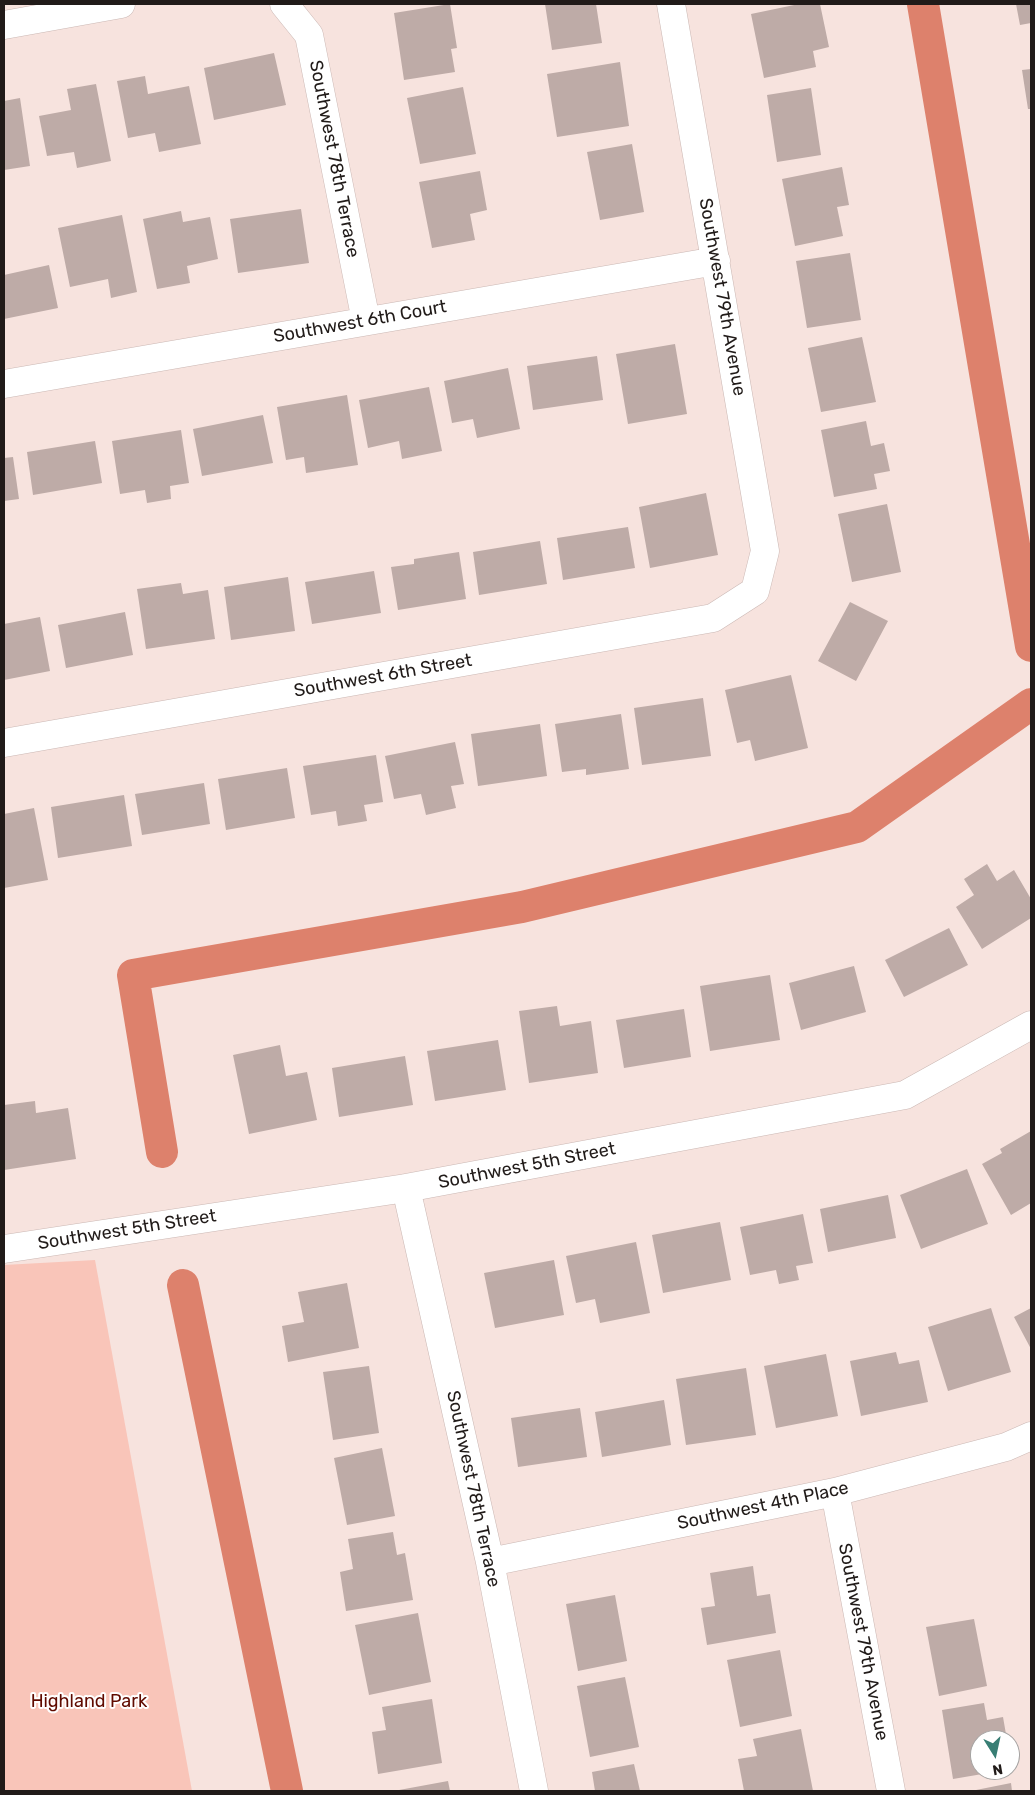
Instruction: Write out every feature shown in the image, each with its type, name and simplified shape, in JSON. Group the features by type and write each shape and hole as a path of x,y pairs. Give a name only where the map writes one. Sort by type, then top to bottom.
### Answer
{"street":[{"path":"4,25 121,4"},
{"name":"Southwest 78th Terrace","path":"284,4 309,35 366,321"},
{"name":"Southwest 79th Avenue","path":"671,4 765,551 755,590"},
{"name":"Southwest 6th Court","path":"4,384 716,261"},
{"name":"Southwest 6th Street","path":"4,743 713,618 755,590"},
{"name":"Southwest 5th Street","path":"4,1249 406,1188 905,1095 1031,1025"},
{"name":"Southwest 78th Terrace","path":"406,1188 490,1562 534,1791"},
{"name":"Southwest 4th Place","path":"490,1562 835,1492 1006,1448 1031,1436"},
{"name":"Southwest 79th Avenue","path":"835,1492 891,1791"}],"green space":[{"name":"Highland Park","path":"95,1260 192,1791 4,1791 4,1265"}],"building":[{"path":"450,4 457,48 451,49 455,72 404,80 394,13"},
{"path":"545,4 596,4 602,43 552,50"},
{"path":"799,4 820,4 829,47 813,51 816,67 764,78 751,14"},
{"path":"1016,4 1031,4 1031,23 1020,25"},
{"path":"274,53 286,105 214,120 204,68"},
{"path":"620,62 629,126 557,137 547,74"},
{"path":"1031,69 1031,109 1028,109 1022,70"},
{"path":"145,76 148,94 189,86 201,144 159,152 155,133 128,138 117,81"},
{"path":"96,84 111,161 77,168 74,152 47,156 39,116 71,110 67,89"},
{"path":"463,87 476,154 420,164 407,98"},
{"path":"811,88 821,155 777,162 767,95"},
{"path":"20,98 30,166 4,170 4,101"},
{"path":"632,144 644,212 600,220 587,152"},
{"path":"842,167 849,205 837,207 843,236 795,246 782,179"},
{"path":"480,171 487,210 470,214 475,240 432,248 419,182"},
{"path":"301,209 309,263 238,273 230,219"},
{"path":"181,211 183,222 210,217 218,259 187,266 190,283 157,289 143,219"},
{"path":"122,215 137,292 111,298 108,279 70,287 58,228"},
{"path":"850,253 861,320 807,328 796,261"},
{"path":"49,265 58,308 4,319 4,275"},
{"path":"862,337 876,402 821,412 808,348"},
{"path":"675,344 687,414 628,424 616,354"},
{"path":"597,356 603,400 533,410 527,366"},
{"path":"508,368 520,429 477,438 473,419 452,423 444,381"},
{"path":"429,387 442,451 402,459 399,441 368,448 359,400"},
{"path":"347,395 358,465 306,473 304,457 286,460 277,407"},
{"path":"263,415 273,463 202,476 193,429"},
{"path":"866,421 871,446 884,443 890,471 874,474 877,489 834,497 821,430"},
{"path":"181,430 189,483 170,486 171,499 147,503 145,490 120,494 112,441"},
{"path":"95,441 102,483 33,495 27,452"},
{"path":"13,457 19,499 4,501 4,458"},
{"path":"706,493 718,555 650,568 639,507"},
{"path":"887,504 901,572 852,582 838,514"},
{"path":"628,527 635,568 563,580 557,538"},
{"path":"540,541 547,584 479,595 473,552"},
{"path":"459,552 466,599 398,610 391,567 414,564 414,559"},
{"path":"374,571 381,613 312,624 305,582"},
{"path":"288,577 295,631 231,640 224,587"},
{"path":"181,583 183,594 208,590 215,639 146,649 137,589"},
{"path":"850,602 888,621 856,681 818,661"},
{"path":"125,612 133,655 66,668 58,625"},
{"path":"40,617 50,671 4,680 4,624"},
{"path":"791,675 808,748 755,761 750,740 737,743 725,690"},
{"path":"703,698 711,756 642,765 634,708"},
{"path":"621,714 629,769 586,775 586,769 562,772 555,724"},
{"path":"540,724 547,776 478,786 471,734"},
{"path":"455,742 464,784 451,786 456,808 426,815 421,794 394,799 385,756"},
{"path":"376,755 383,802 364,805 367,821 338,826 336,811 311,815 303,766"},
{"path":"287,768 295,818 226,830 218,779"},
{"path":"204,783 210,824 142,835 135,794"},
{"path":"124,795 132,846 58,858 51,807"},
{"path":"34,808 48,880 4,888 4,814"},
{"path":"987,864 997,881 1014,870 1031,899 1031,918 982,949 956,907 974,895 964,879"},
{"path":"949,928 968,965 904,997 885,960"},
{"path":"854,966 866,1012 801,1030 789,983"},
{"path":"770,975 780,1040 710,1051 700,986"},
{"path":"557,1006 560,1026 591,1021 598,1073 529,1083 519,1011"},
{"path":"684,1009 691,1057 624,1068 616,1020"},
{"path":"498,1040 506,1090 435,1101 427,1051"},
{"path":"280,1045 286,1076 307,1072 317,1120 249,1134 233,1055"},
{"path":"405,1056 413,1105 339,1117 332,1068"},
{"path":"35,1101 36,1113 68,1108 76,1159 4,1170 4,1105"},
{"path":"1031,1131 1031,1203 1011,1215 982,1164 1002,1153 1000,1149"},
{"path":"967,1169 988,1224 921,1249 900,1195"},
{"path":"888,1195 896,1238 828,1252 820,1209"},
{"path":"803,1214 813,1263 796,1266 799,1280 779,1284 776,1270 750,1275 740,1227"},
{"path":"720,1222 731,1280 663,1293 652,1235"},
{"path":"636,1242 650,1313 600,1323 595,1299 576,1303 566,1256"},
{"path":"554,1260 564,1315 495,1328 484,1273"},
{"path":"347,1283 359,1348 288,1362 282,1326 304,1322 298,1292"},
{"path":"991,1308 1011,1372 948,1391 928,1327"},
{"path":"1031,1308 1031,1349 1014,1317"},
{"path":"896,1352 899,1364 919,1360 928,1402 861,1416 850,1361"},
{"path":"826,1354 838,1416 776,1428 764,1366"},
{"path":"369,1366 379,1433 333,1440 323,1372"},
{"path":"746,1368 756,1435 686,1445 676,1379"},
{"path":"664,1400 671,1445 602,1457 595,1412"},
{"path":"580,1408 587,1457 518,1467 511,1418"},
{"path":"382,1448 395,1516 347,1525 334,1458"},
{"path":"393,1532 397,1555 405,1553 413,1600 346,1611 340,1572 353,1569 348,1539"},
{"path":"753,1566 757,1596 770,1594 776,1633 707,1645 701,1608 715,1606 710,1573"},
{"path":"615,1595 627,1661 578,1671 566,1604"},
{"path":"418,1613 431,1682 369,1695 355,1625"},
{"path":"974,1619 987,1686 939,1696 926,1627"},
{"path":"780,1650 792,1716 740,1727 727,1660"},
{"path":"625,1677 639,1747 590,1757 577,1686"},
{"path":"432,1699 442,1763 378,1774 372,1732 386,1730 382,1707"},
{"path":"984,1703 987,1720 1003,1717 1005,1730 970,1730 970,1776 953,1779 942,1710"},
{"path":"801,1729 813,1791 744,1791 738,1759 757,1756 753,1739"},
{"path":"634,1764 640,1791 595,1791 592,1772"},
{"path":"448,1781 450,1791 399,1791 399,1790"},
{"path":"1011,1783 1012,1791 976,1791 976,1790"}],"waterway":[{"path":"923,4 1031,646"},
{"path":"162,1152 133,975 522,907 857,827 1031,704"},
{"path":"183,1285 287,1791"}]}
